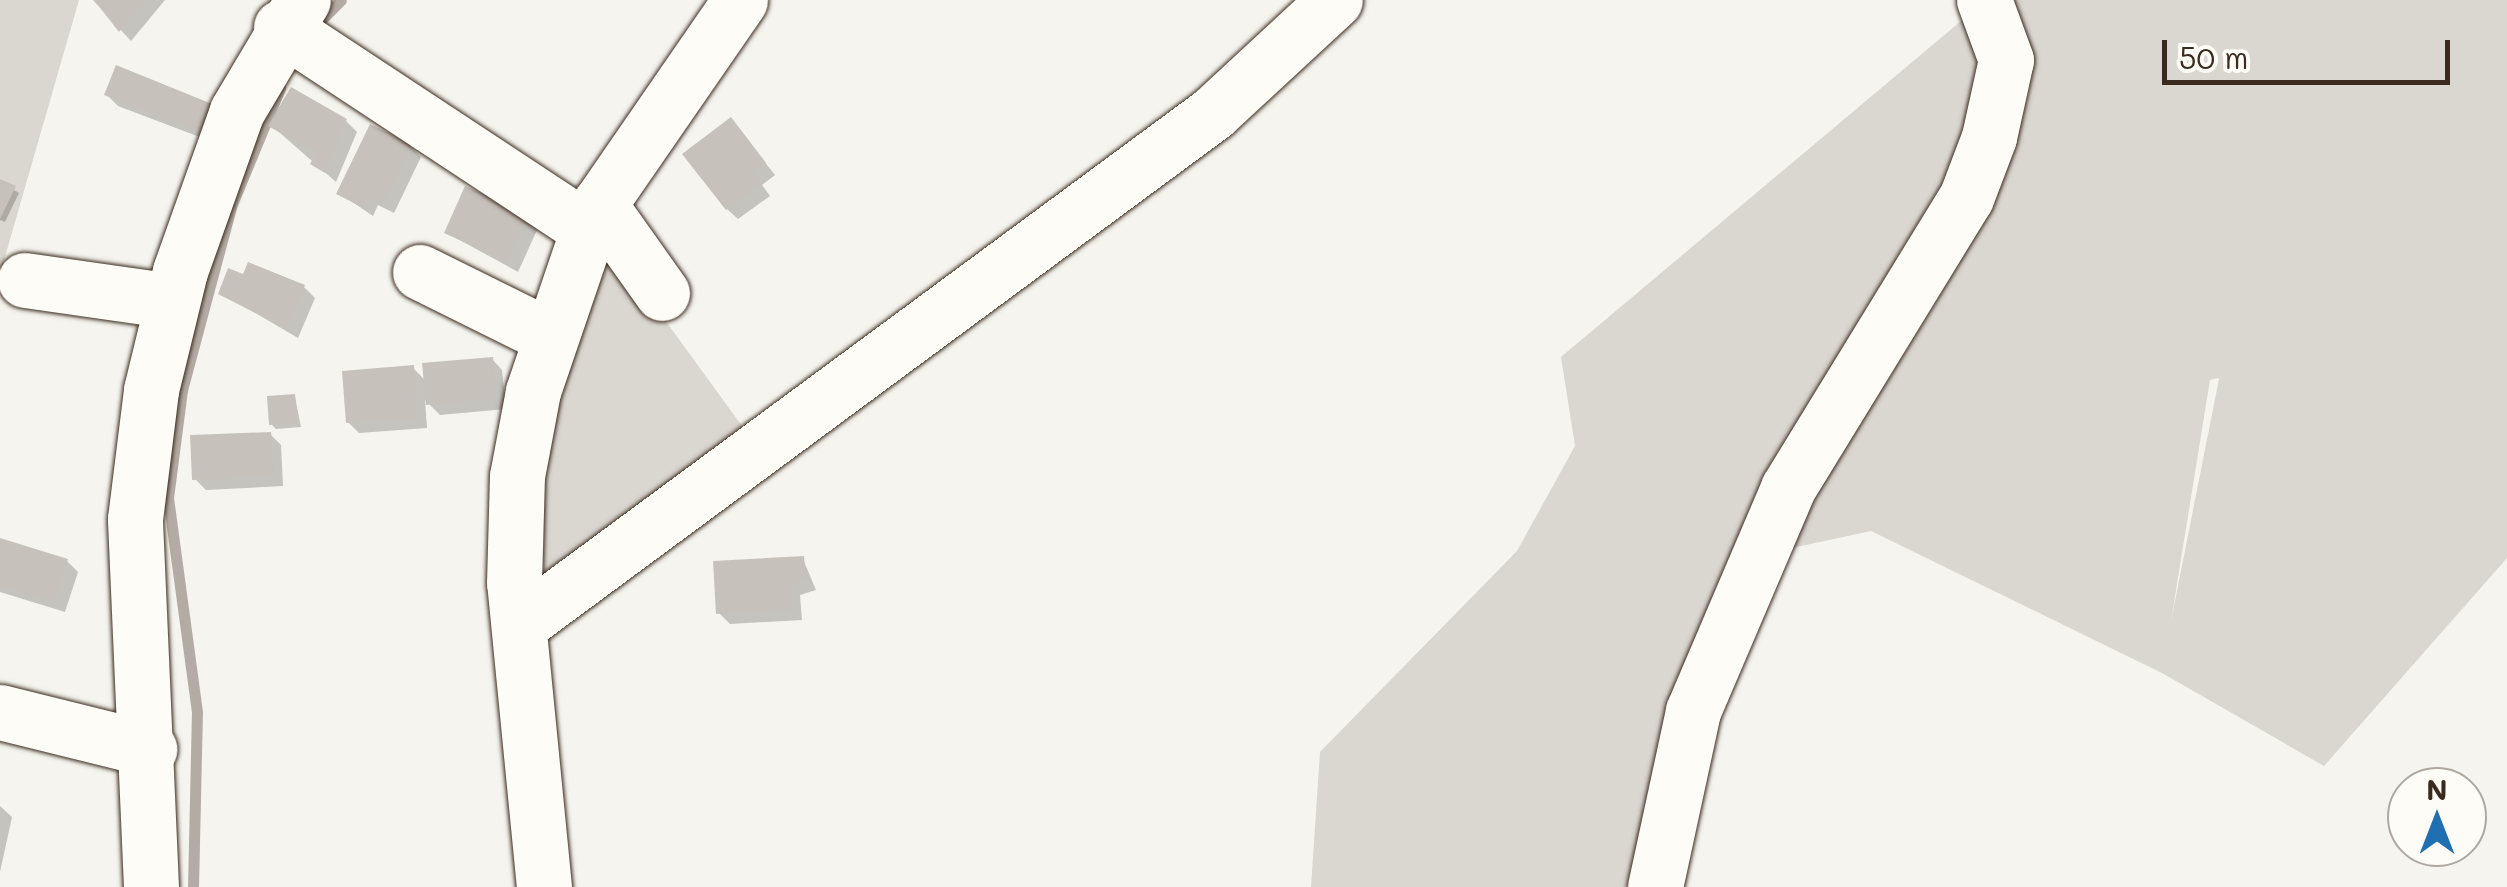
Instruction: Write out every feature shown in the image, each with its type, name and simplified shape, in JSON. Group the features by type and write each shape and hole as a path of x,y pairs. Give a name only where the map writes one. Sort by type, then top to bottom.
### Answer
{"street":[{"path":"544,887 521,624 516,476 547,335 594,216 740,0"},
{"path":"521,624 1214,112 1335,0"},
{"path":"1655,887 1693,711 1788,488 1966,198 1989,137 2006,60 1984,0"},
{"path":"151,887 150,749 135,518 172,300 237,110 292,13 594,216 662,293"},
{"path":"420,272 547,335"},
{"path":"26,280 172,300"},
{"path":"0,712 150,749"}],"shaded area":[{"path":"0,0 79,0 0,274"},
{"path":"1986,0 2507,0 2507,558 2324,766 2162,673 1871,531 1760,555 1661,887 1311,887 1320,752 1517,551 1575,446 1561,357","holes":["2219,379 2171,621 2210,380"]},
{"path":"609,243 750,437 544,584 543,421"}],"building":[{"path":"94,0 146,0 119,32"},
{"path":"116,65 217,106 207,135 104,95"},
{"path":"291,87 347,119 325,173 310,164 316,153 268,126"},
{"path":"731,117 766,163 753,173 761,184 726,210 682,154"},
{"path":"370,124 412,144 383,204 366,196 362,207 336,194"},
{"path":"0,179 16,186 0,219"},
{"path":"465,186 529,215 507,262 444,233"},
{"path":"248,262 305,285 287,329 218,294 228,268 243,274"},
{"path":"493,357 497,398 426,405 422,363"},
{"path":"414,365 417,418 346,423 342,371"},
{"path":"295,394 298,423 269,425 267,396"},
{"path":"271,432 274,476 192,480 190,435"},
{"path":"0,538 68,559 54,603 0,586"},
{"path":"804,556 806,580 791,584 792,609 716,614 713,561"}],"waterway":[{"path":"321,20 341,0"},
{"path":"193,887 197,712 168,498 182,390 232,204 280,88"}]}
